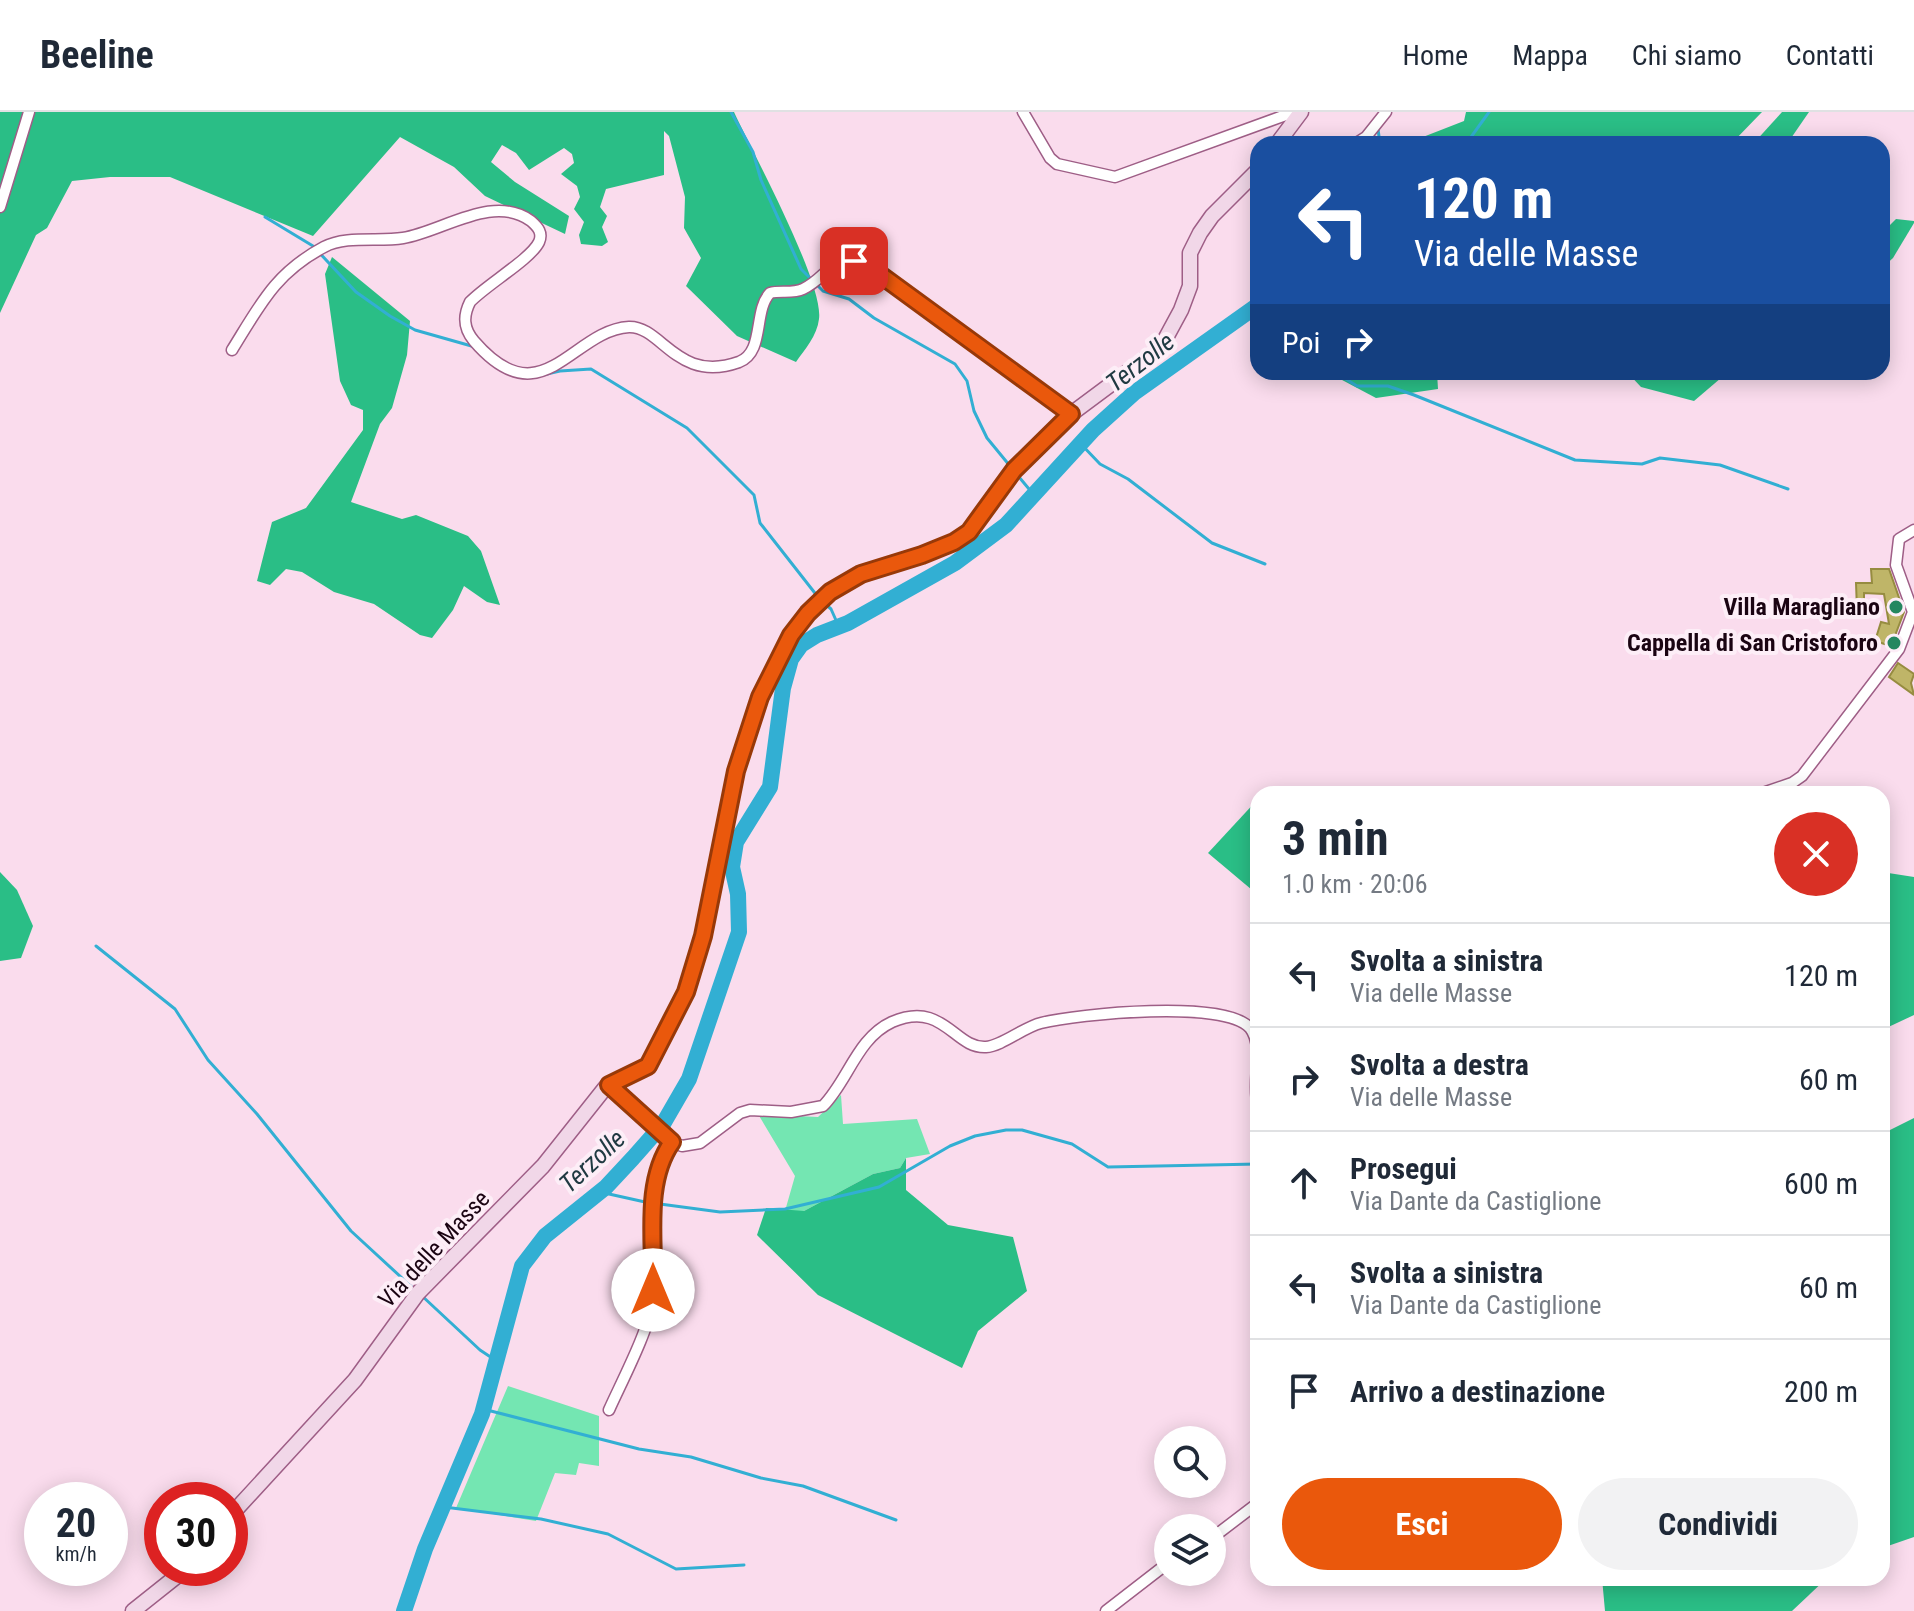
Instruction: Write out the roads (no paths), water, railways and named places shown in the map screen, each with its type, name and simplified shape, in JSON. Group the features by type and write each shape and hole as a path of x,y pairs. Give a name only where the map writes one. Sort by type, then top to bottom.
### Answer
{"street":[{"path":"0,207 29,112"},
{"path":"1023,112 1050,158 1057,164 1115,177 1294,112"},
{"path":"1283,136 1301,112"},
{"path":"1367,136 1386,112"},
{"name":"Via delle Masse","path":"248,1496 355,1380 418,1293 543,1166 609,1085 648,1066 686,992 703,936 736,771 760,697 791,635 830,592 861,574 922,555 969,532 1014,470 1071,414 1161,347 1190,286 1190,253 1200,233 1212,216 1250,178"},
{"path":"232,350 275,283 328,245 407,238 494,211 514,212 540,230 540,240 532,251 470,302 465,323 468,335 480,348 515,371 550,370 602,336 630,327 638,328 674,356 700,366 739,362 748,357 754,346 764,299 770,293 804,288 841,261 867,265 1071,414"},
{"path":"1783,786 1802,776 1899,649 1913,612 1896,565 1899,539 1914,530"},
{"path":"609,1085 670,1141 682,1146 695,1145 740,1113 750,1110 791,1112 823,1106 867,1041 891,1022 920,1017 940,1021 968,1041 986,1047 1040,1023 1075,1015 1207,1012 1229,1016 1250,1029"},
{"path":"609,1410 653,1302 656,1188 661,1158 670,1141"},
{"path":"1226,1527 1250,1509"},
{"path":"1106,1611 1154,1574"},
{"path":"133,1611 164,1586"}],"waterway":[{"path":"731,112 753,152 761,180 801,269 823,291 849,299 874,318 955,364 967,381 974,411 987,438 1010,466"},
{"path":"1472,136 1489,112"},
{"path":"1378,129 1379,136"},
{"path":"265,217 313,246 356,292 390,316 415,330 475,347"},
{"name":"Terzolle","path":"404,1611 425,1549 482,1414 522,1266 545,1236 606,1187 633,1158 663,1124 689,1079 739,932 738,894 732,867 736,842 770,787 783,688 791,659 801,645 817,635 848,623 955,563 1006,525 1093,430 1134,393 1250,311"},
{"path":"538,376 591,369 687,428 754,495 760,523 818,597"},
{"path":"1348,380 1357,386 1388,386 1414,395 1575,460 1642,464 1660,458 1720,465 1788,489"},
{"path":"1080,443 1100,464 1128,479 1212,543 1265,564"},
{"path":"1019,477 1034,495"},
{"path":"823,602 831,609 839,627"},
{"path":"96,946 175,1009 208,1060 257,1114 351,1231 415,1290"},
{"path":"600,1192 645,1202 720,1212 785,1209 879,1187 950,1146 975,1136 1006,1130 1022,1130 1072,1144 1108,1167 1250,1164"},
{"path":"421,1295 495,1360"},
{"path":"483,1409 803,1486 896,1520"},
{"path":"444,1507 541,1519 608,1534 676,1569 744,1565"}],"place":[{"name":"Villa Maragliano","path":"1896,607"},
{"name":"Cappella di San Cristoforo","path":"1894,643"}]}
